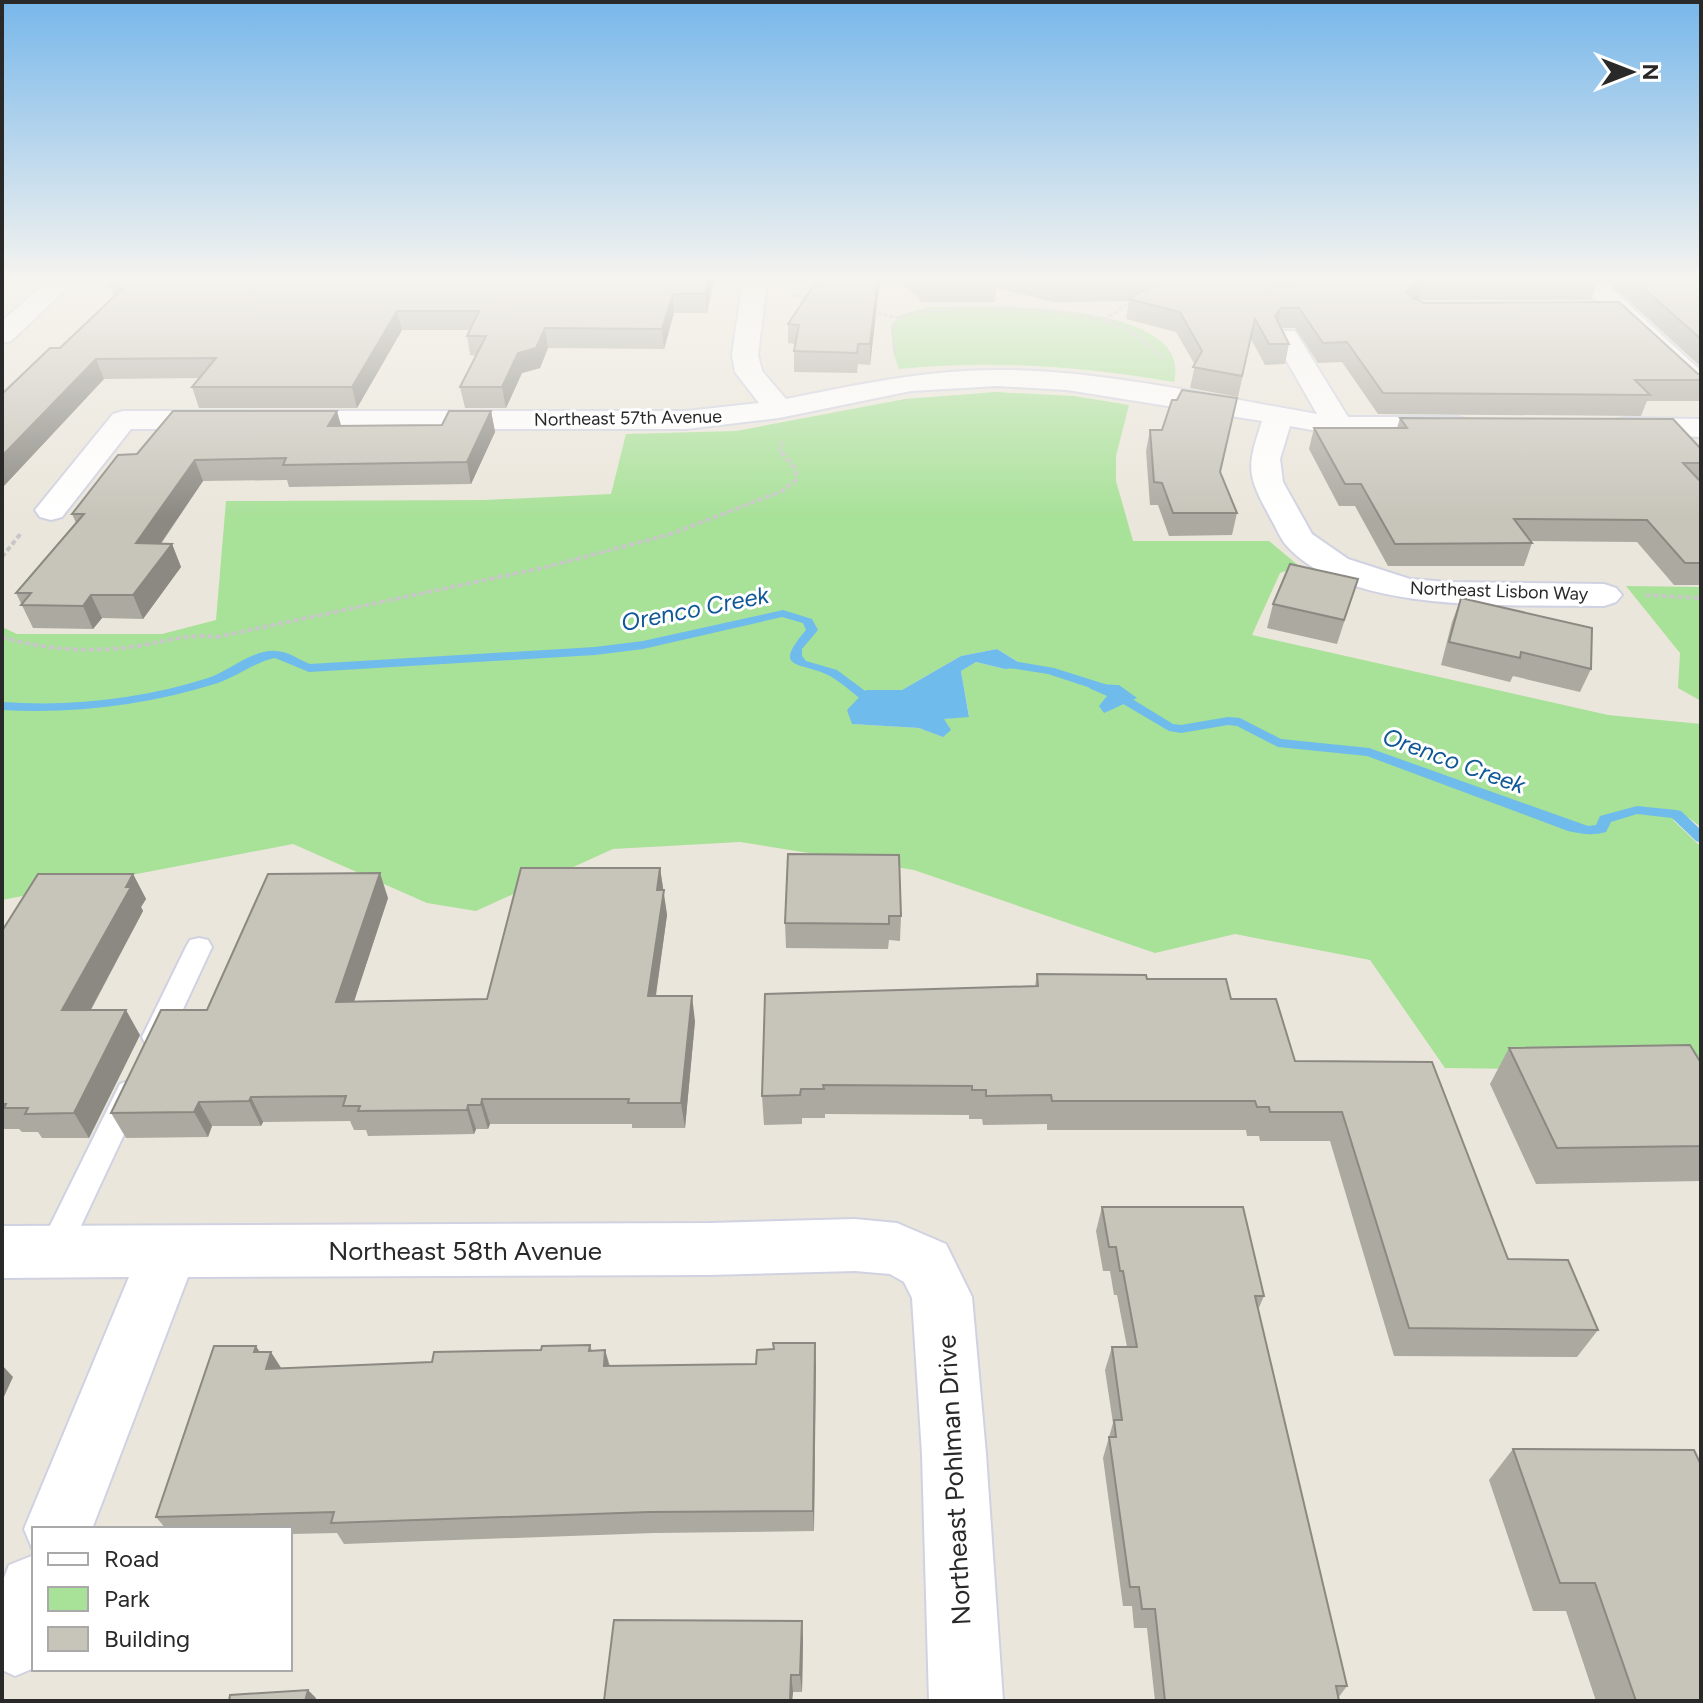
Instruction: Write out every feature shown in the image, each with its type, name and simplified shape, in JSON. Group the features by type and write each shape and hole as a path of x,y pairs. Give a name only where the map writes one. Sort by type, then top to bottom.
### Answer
{"street":[{"path":"746,358 749,372 779,409"},
{"path":"1299,358 1339,426"},
{"path":"1671,358 1701,386"},
{"name":"Northeast 57th Avenue","path":"51,510 123,420 686,420 779,409 911,383 997,378 1097,386 1339,426 1479,427"},
{"name":"Northeast Lisbon Way","path":"1278,417 1265,459 1267,482 1299,540 1336,566 1406,589 1448,593 1604,595"},
{"path":"1588,427 1701,428"},
{"name":"Northeast 58th Avenue","path":"28,1252 694,1250 855,1245 897,1249 925,1263"},
{"path":"59,1527 168,1253"},
{"name":"Northeast Pohlman Drive","path":"925,1263 942,1297 946,1334 966,1701"}],"lane":[{"path":"28,1252 199,947"}],"path":[{"path":"2,637 21,645 105,647 136,646 191,632 217,637 546,567 671,534 782,491 796,480 796,469 780,451 785,429 779,409"},
{"path":"1604,595 1701,598"}],"green space":[{"path":"895,358 1172,358 1174,382 1037,366 969,365 899,369"},
{"path":"996,392 1074,396 1129,405 1116,456 1116,481 1133,541 1269,541 1299,566 1280,573 1252,635 1608,715 1701,724 1701,827 1689,818 1673,820 1701,847 1701,1071 1445,1068 1370,960 1235,934 1155,953 914,870 740,842 613,849 476,911 427,903 293,844 2,900 2,627 17,634 162,634 216,620 226,501 485,500 611,494 626,434 736,431 905,399","holes":["997,649 1025,666 1005,669 976,662 961,671 969,716 943,719 943,737 919,728 852,724 866,690 902,690 961,656"]},
{"path":"1626,586 1701,587 1701,701 1678,688 1680,653"}],"water":[{"path":"997,649 1026,667 1005,669 976,662 961,671 969,717 944,719 951,730 943,737 919,728 852,724 847,710 866,690 902,690 961,656"},
{"path":"1089,684 1119,685 1137,698 1104,713 1099,706 1107,696 1089,688"}],"building":[{"path":"39,358 159,358 96,359 2,456 2,394"},
{"path":"216,358 369,358 352,387 192,387"},
{"path":"475,358 515,358 502,387 460,387"},
{"path":"1198,358 1246,358 1242,376 1193,367"},
{"path":"1359,358 1681,358 1701,374 1701,380 1635,380 1650,395 1383,393"},
{"path":"1182,390 1237,398 1220,472 1237,513 1173,513 1162,483 1154,482 1150,430 1162,430 1172,400 1177,400"},
{"path":"173,411 337,411 328,426 442,425 449,411 491,411 467,462 283,465 286,458 195,460 136,543 172,544 133,595 91,595 83,606 21,605 31,593 16,593 84,514 72,514 118,455 137,454"},
{"path":"1400,418 1673,419 1701,449 1701,463 1683,463 1701,482 1701,563 1685,563 1647,520 1514,519 1532,543 1395,544 1361,484 1345,484 1314,428 1407,428"},
{"path":"1290,564 1358,579 1344,620 1273,604"},
{"path":"1461,598 1592,628 1591,669 1521,652 1520,658 1449,642"},
{"path":"788,854 899,855 901,916 889,916 889,924 785,923"},
{"path":"521,868 660,868 657,890 664,890 648,996 692,996 681,1103 628,1103 629,1099 482,1099 481,1105 468,1105 467,1110 358,1111 360,1106 343,1106 346,1096 251,1097 249,1101 199,1102 194,1112 111,1113 161,1010 207,1010 268,874 380,873 336,1002 487,999"},
{"path":"38,874 133,874 126,887 131,887 62,1010 126,1010 74,1113 25,1114 28,1108 4,1108 6,1104 2,1104 2,931"},
{"path":"1037,974 1226,979 1231,999 1276,999 1295,1061 1432,1062 1508,1259 1568,1260 1598,1330 1409,1328 1342,1112 1270,1112 1269,1107 1257,1107 1255,1101 1052,1101 1051,1095 986,1096 986,1090 972,1090 972,1086 823,1085 824,1089 801,1089 800,1095 762,1096 765,994 1038,986"},
{"path":"1690,1045 1701,1063 1701,1146 1557,1148 1509,1048"},
{"path":"1102,1207 1243,1207 1264,1296 1255,1296 1347,1686 1336,1686 1339,1701 1165,1701 1155,1609 1142,1609 1139,1587 1130,1587 1109,1437 1116,1437 1114,1420 1122,1420 1112,1347 1137,1347 1123,1271 1120,1271 1116,1247 1109,1247"},
{"path":"773,1343 815,1343 813,1511 649,1512 331,1523 334,1512 156,1517 214,1346 256,1346 254,1352 271,1352 266,1369 432,1362 434,1352 541,1350 542,1346 590,1345 589,1351 605,1350 604,1366 756,1364 757,1350 774,1349"},
{"path":"1513,1449 1694,1450 1701,1465 1701,1701 1636,1701 1595,1583 1560,1583"},
{"path":"614,1620 802,1621 800,1675 791,1675 790,1701 604,1701"},
{"path":"308,1690 305,1701 229,1701 230,1695"}],"waterway":[{"name":"Orenco Creek","path":"2,706 56,708 136,699 214,680 275,654 309,668 595,651 643,645 783,613 808,621 812,630 796,649 796,656 802,664 833,673 876,705"},
{"name":"Orenco Creek","path":"1007,664 1050,671 1107,689 1169,727 1181,729 1228,721 1240,722 1278,743 1369,752 1568,826 1588,831 1601,829 1605,819 1637,810 1676,814 1701,838"}]}
